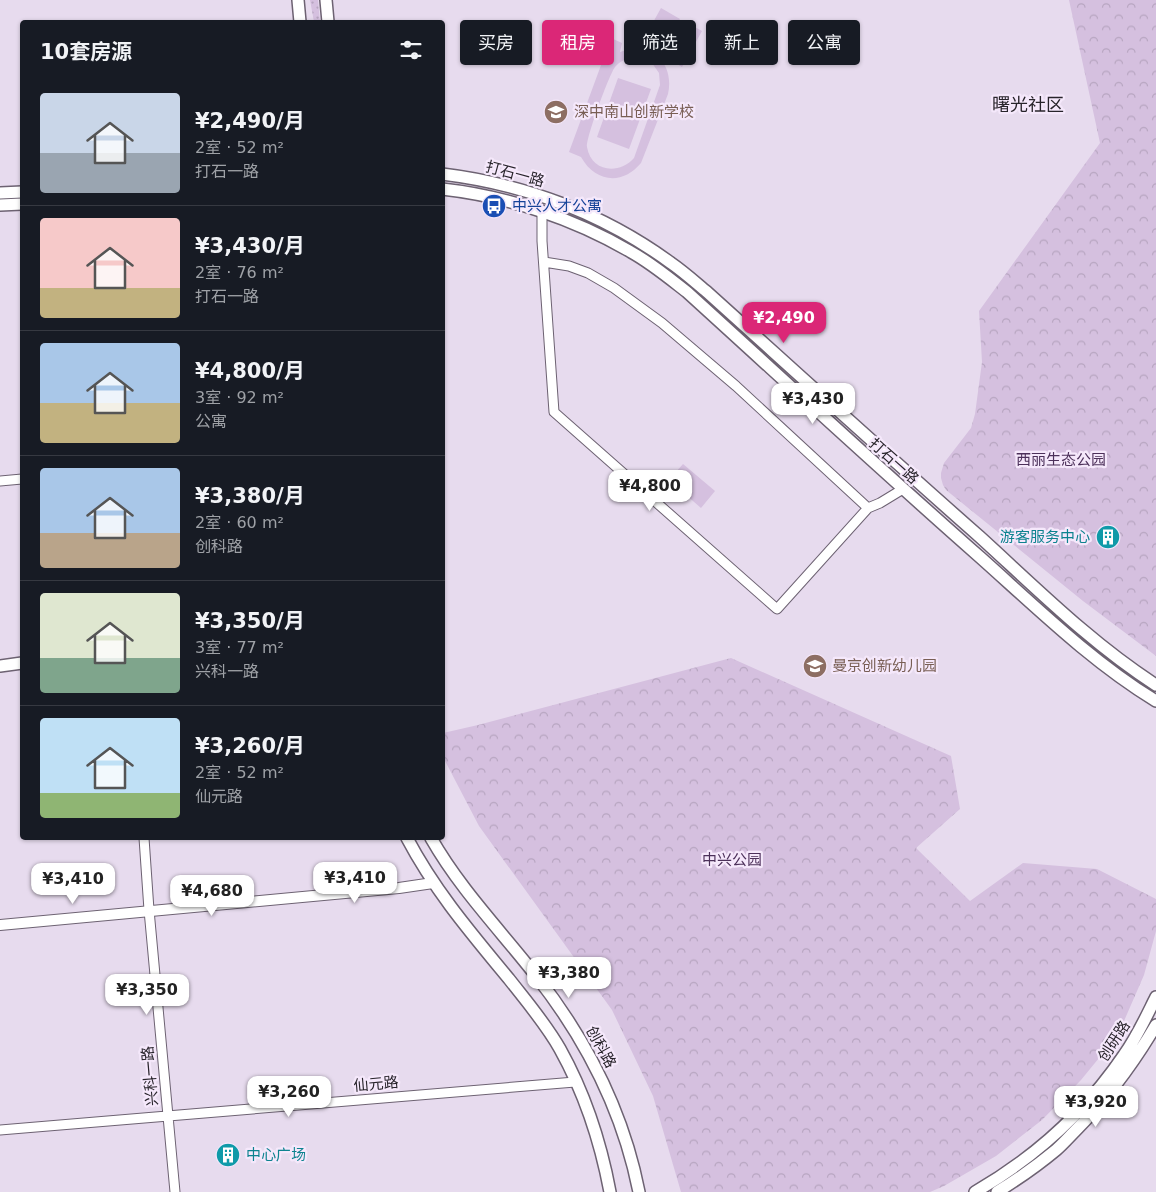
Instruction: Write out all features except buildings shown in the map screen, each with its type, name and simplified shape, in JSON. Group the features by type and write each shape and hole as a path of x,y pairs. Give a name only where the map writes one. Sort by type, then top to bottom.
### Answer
{"main road":[{"path":"298,0 300,20"},
{"path":"326,0 328,20"},
{"name":"打石一路","path":"445,175 494,183 546,197 628,235 671,263 707,292 1093,639 1137,673 1156,685"},
{"name":"打石一路","path":"445,190 490,197 542,212 586,228 633,252 668,277 1078,644 1128,683 1156,701"},
{"path":"0,193 20,192"},
{"path":"0,205 20,204"},
{"path":"0,666 20,663"},
{"path":"408,840 433,883 537,1016 560,1049 576,1082 602,1154 610,1192"},
{"name":"创科路","path":"432,840 466,891 544,986 581,1040 612,1101 627,1145 639,1192"},
{"name":"创研路","path":"975,1192 1004,1175 1034,1153 1085,1104 1106,1080 1125,1053 1156,997"},
{"name":"创研路","path":"997,1192 1057,1148 1083,1123 1122,1077 1156,1025"}],"street":[{"path":"542,212 542,241 554,412 777,609 868,508 903,489"},
{"path":"544,262 569,266 588,273 614,288 662,323 736,386 868,508"},
{"path":"0,481 20,479"},
{"name":"兴科一路","path":"144,840 175,1192"},
{"path":"0,924 433,883"},
{"name":"仙元路","path":"0,1130 576,1082"}],"green space":[{"path":"310,0 318,0 320,20 314,20"},
{"name":"西丽生态公园","path":"1069,0 1156,0 1156,656 1083,601 946,490 941,478 944,463 971,428 975,414 982,362 979,311 1100,143"},
{"path":"661,8 680,19 679,20 654,20"},
{"path":"696,28 702,31 696,42"},
{"path":"614,39 622,43 620,52 624,51 624,60 612,72 598,107 587,147 594,162 600,166 614,169 621,167 634,158 660,85 659,73 653,65 664,65 668,72 668,94 641,163 626,175 609,178 594,172 581,157 569,152 601,65 614,65"},
{"path":"618,78 651,89 629,149 597,137"},
{"path":"683,464 715,491 701,508 669,480"},
{"name":"中兴公园","path":"731,658 951,756 960,809 916,848 970,901 1023,863 1097,869 1156,899 1156,931 1144,975 1124,1021 1108,1047 1081,1080 1042,1120 996,1156 944,1186 930,1192 681,1192 653,1096 612,1010 479,826 445,761 445,733"}],"place":[{"name":"深中南山创新学校","path":"556,112"},
{"name":"中兴人才公寓","path":"494,206"},
{"name":"游客服务中心","path":"1108,537"},
{"name":"曼京创新幼儿园","path":"815,666"},
{"name":"中心广场","path":"228,1155"}],"district":[{"name":"曙光社区","path":"1028,104"}]}
